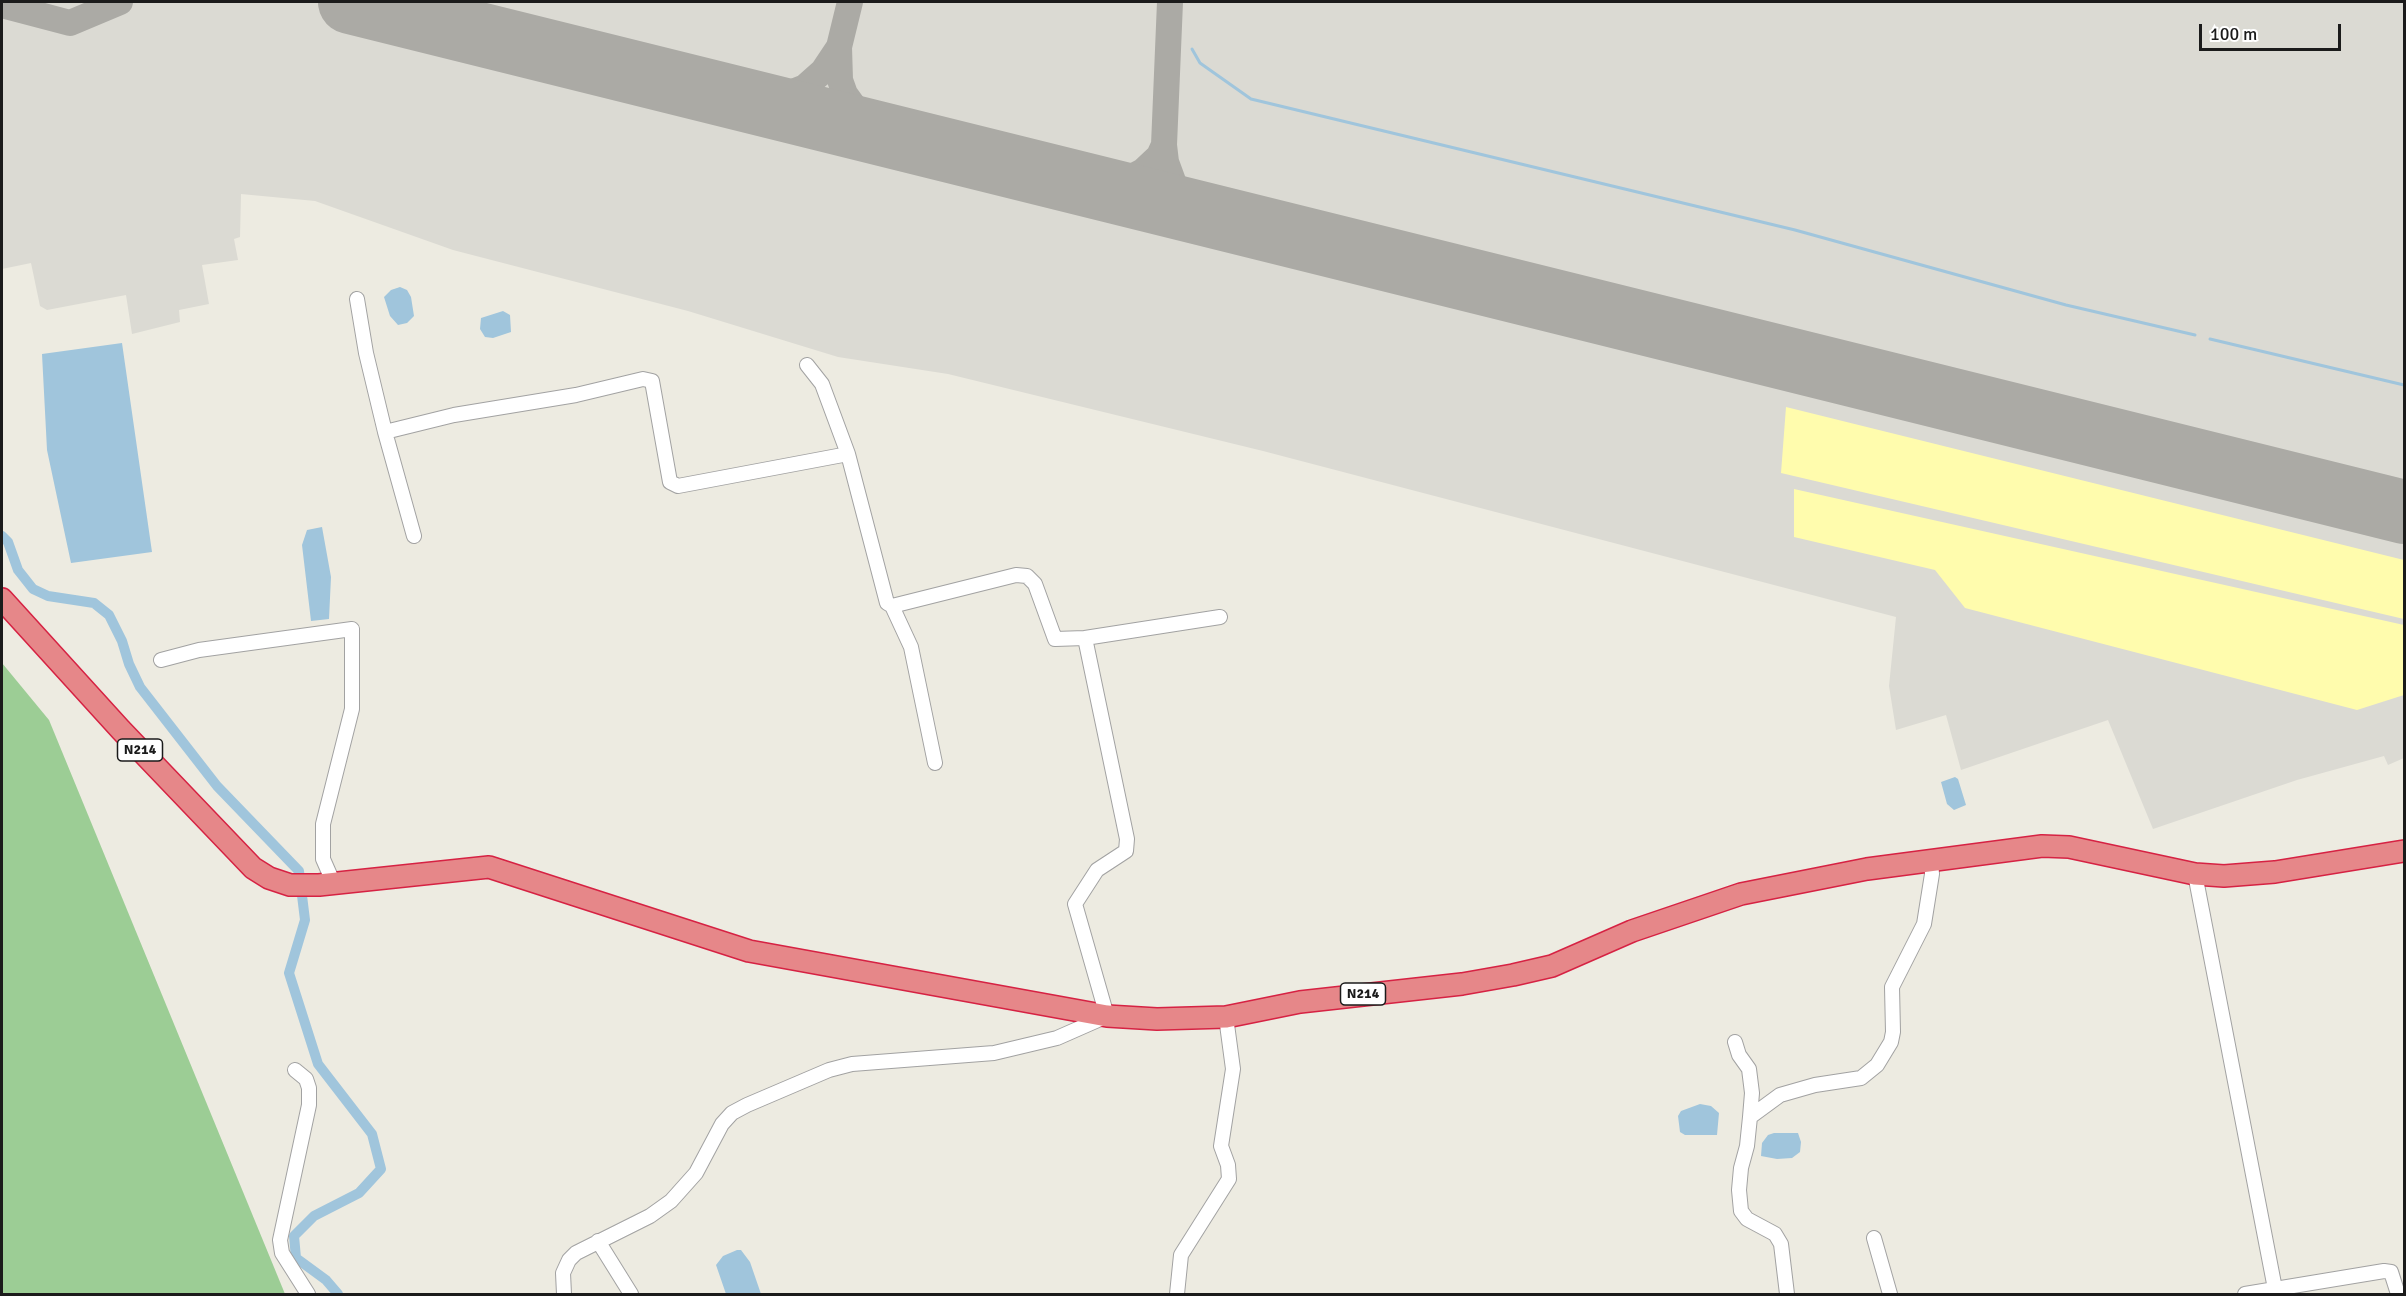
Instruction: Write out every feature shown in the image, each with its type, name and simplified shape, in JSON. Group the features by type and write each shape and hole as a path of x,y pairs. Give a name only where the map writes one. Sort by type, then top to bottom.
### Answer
{"highway":[{"name":"N214","path":"2,598 121,730 253,868 269,878 290,885 326,884 441,870 489,867 749,951 1107,1016 1157,1020 1226,1017 1300,1002 1462,984 1513,975 1552,966 1632,930 1741,894 1810,878 1931,860 2042,846 2069,847 2195,874 2224,876 2276,872 2404,851"}],"street":[{"path":"357,299 366,353 414,536"},
{"path":"807,365 822,384 848,454 884,597 892,606 911,647 935,764"},
{"path":"385,432 644,379 652,381 670,482 678,486 848,454"},
{"path":"892,606 1016,574 1027,576 1035,584 1055,639 1085,638 1220,617"},
{"path":"161,660 252,642 352,629 351,710 323,824 326,884"},
{"path":"564,1294 563,1273 569,1260 598,1241 650,1216 671,1201 696,1173 722,1124 732,1113 747,1105 829,1070 852,1064 994,1053 1057,1038 1107,1016 1075,904 1097,870 1126,851 1127,839 1085,638"},
{"path":"1750,1117 1779,1095 1815,1085 1861,1078 1877,1065 1891,1042 1893,1032 1892,987 1924,924 1932,874 1931,860"},
{"path":"2195,874 2275,1291"},
{"path":"1177,1294 1181,1255 1229,1179 1228,1165 1221,1146 1233,1069 1226,1017"},
{"path":"1735,1042 1739,1055 1749,1069 1752,1093 1747,1146 1740,1168 1741,1211 1748,1219 1775,1234 1781,1244 1787,1294"},
{"path":"295,1070 306,1079 309,1088 309,1105 280,1240 282,1253 308,1294"},
{"path":"1874,1238 1890,1294"},
{"path":"598,1241 631,1294"},
{"path":"2245,1294 2275,1291 2384,1271 2391,1272 2398,1294"}],"shaded area":[{"path":"2,2 2404,2 2404,758 2388,765 2384,756 2297,780 2153,829 2108,720 1961,770 1946,715 1896,730 1889,686 1896,617 1263,451 948,374 838,357 688,311 453,250 315,201 241,194 240,237 234,239 238,260 202,265 209,304 179,310 180,322 132,334 126,295 47,310 40,306 31,263 2,269"}],"green space":[{"path":"2,663 49,720 285,1294 2,1294"}],"sand":[{"path":"1786,407 2404,560 2404,619 1781,473"},
{"path":"1794,489 2404,625 2404,695 2357,710 1965,608 1935,570 1794,537"}],"water":[{"path":"400,287 407,290 411,297 414,316 407,323 398,325 390,316 384,297 391,290"},
{"path":"503,311 510,315 511,332 493,338 485,337 480,329 481,318"},
{"path":"122,343 152,552 71,563 47,450 42,354"},
{"path":"322,527 331,577 329,619 311,621 302,545 307,530"},
{"path":"1955,777 1958,779 1966,805 1954,810 1947,804 1941,782"},
{"path":"1700,1104 1711,1106 1719,1113 1717,1135 1685,1135 1680,1132 1678,1116 1681,1111"},
{"path":"1798,1133 1801,1142 1800,1152 1792,1158 1777,1159 1761,1156 1762,1143 1768,1135"},
{"path":"741,1250 750,1262 761,1294 726,1294 716,1265 723,1256"}],"waterway":[{"path":"1192,49 1200,63 1251,99 1795,230 2066,305 2195,335"},
{"path":"2210,339 2404,385"},
{"path":"2,536 8,542 18,570 33,589 48,596 94,603 109,615 140,687 217,786 299,871 305,920 289,973 318,1064 372,1134 381,1169 359,1193 314,1216 294,1236 296,1258 326,1280 338,1294"}],"taxiway":[{"path":"2,5 70,23 120,2"},
{"path":"839,47 850,2"},
{"path":"1170,2 1164,145 1166,162 1177,192 1183,201 1202,213"},
{"path":"742,99 777,98 805,87 823,71 839,47 840,80 845,94 863,119 881,133"},
{"path":"1102,188 1120,183 1143,171 1159,156 1164,145"}],"runway":[{"path":"350,2 2404,512"}]}
